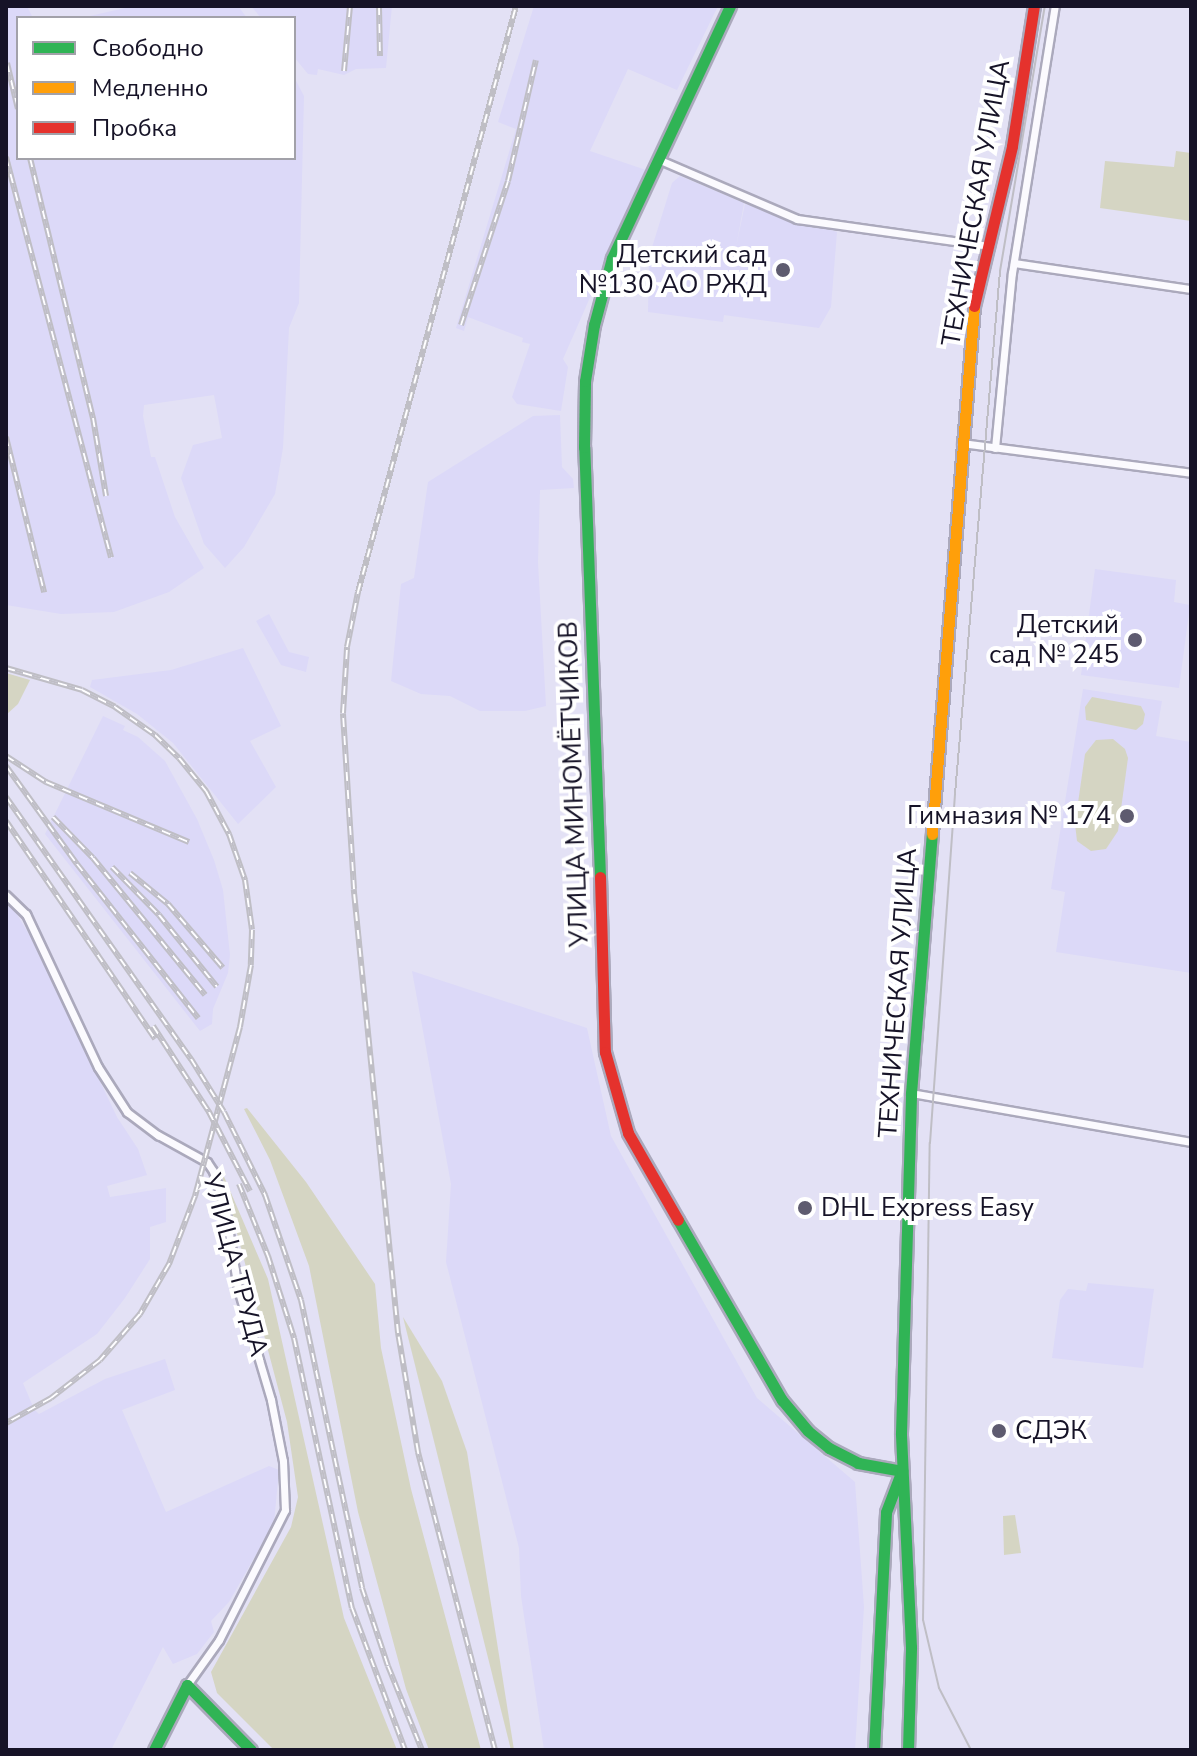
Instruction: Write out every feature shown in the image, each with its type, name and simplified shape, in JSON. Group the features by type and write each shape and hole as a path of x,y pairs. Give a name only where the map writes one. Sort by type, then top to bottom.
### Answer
{"main road":[{"name":"УЛИЦА МИНОМЁТЧИКОВ","path":"730,6 612,258 594,325 585,381 584,447 605,1052 628,1133 782,1400 808,1431 829,1448 858,1463 902,1471"},
{"name":"ТЕХНИЧЕСКАЯ УЛИЦА","path":"908,1750 911,1647 902,1471 902,1319 911,1093 974,307 1012,146 1034,6"},
{"path":"874,1750 886,1512 902,1471"},
{"path":"154,1750 187,1685 251,1750"}],"street":[{"path":"995,448 1014,263 1055,6"},
{"path":"660,160 797,219 990,246"},
{"path":"1014,263 1191,289"},
{"path":"961,443 1191,473"},
{"name":"УЛИЦА ТРУДА","path":"6,895 26,914 98,1067 127,1112 158,1135 207,1162 213,1171 225,1208 238,1289 271,1400 283,1461 285,1510 219,1640 187,1685"},
{"path":"911,1093 1191,1142"}],"shaded area":[{"path":"6,6 27,6 32,16 16,16 16,160 296,160 296,81 304,96 299,303 289,328 283,448 275,494 244,547 225,568 204,544 181,478 193,445 222,438 214,395 144,405 143,416 151,457 155,457 175,517 204,568 169,592 114,612 61,614 6,605"},
{"path":"134,6 238,6 246,16 90,16"},
{"path":"251,6 392,6 386,68 356,69 344,75 318,69 317,75 308,74 296,59 296,16 259,16"},
{"path":"534,6 718,6 677,90 628,69 590,151 646,170 563,359 568,367 561,411 517,404 512,397 530,344 522,342 523,338 468,317 464,331 456,328 516,129 498,122"},
{"path":"680,176 744,203 736,247 745,204 837,232 831,307 819,328 724,315 723,322 648,312 649,257 672,183"},
{"path":"560,415 562,467 573,479 574,488 540,490 538,562 546,706 525,711 480,711 450,696 421,694 391,681 401,584 414,578 428,482 533,416"},
{"name":"Детский сад № 245","path":"1095,569 1176,580 1174,602 1190,605 1179,688 1081,675"},
{"path":"269,614 289,652 309,657 306,672 281,665 256,621"},
{"path":"243,648 281,726 250,741 276,787 238,824 173,743 137,714 90,687 92,680 171,670"},
{"name":"Гимназия № 174","path":"1083,689 1162,701 1156,736 1191,742 1191,973 1056,952 1065,892 1051,889"},
{"path":"103,716 125,726 123,730 138,737 165,761 197,819 214,860 223,890 230,955 228,973 213,1009 212,1024 200,1031 45,834"},
{"path":"6,905 15,911 33,941 117,1117 138,1149 147,1175 107,1186 110,1197 166,1188 166,1222 150,1227 150,1259 125,1298 97,1334 23,1383 34,1409 39,1414 105,1379 165,1359 175,1390 122,1410 166,1512 269,1466 279,1470 274,1523 229,1602 211,1621 214,1632 197,1654 173,1664 163,1647 111,1750 6,1750"},
{"path":"412,971 587,1028 611,1136 757,1398 855,1482 864,1607 855,1750 544,1750 521,1596 519,1548 446,1262 451,1184"},
{"path":"1088,1283 1154,1289 1143,1368 1052,1358 1060,1300 1068,1289 1086,1291"}],"green space":[{"path":"1176,151 1191,153 1191,221 1100,208 1105,161 1174,167"},
{"path":"6,673 30,680 18,704 6,715"},
{"path":"1092,697 1141,706 1145,714 1143,724 1136,730 1086,720 1085,707"},
{"path":"1113,739 1125,749 1128,758 1118,831 1106,849 1091,851 1077,841 1075,824 1085,754 1096,740"},
{"path":"247,1108 306,1182 375,1284 381,1348 411,1489 481,1750 429,1750 406,1689 358,1512 309,1266 270,1160 244,1109"},
{"path":"219,1165 268,1279 344,1618 397,1750 274,1750 217,1693 211,1672 291,1527 298,1497 287,1422"},
{"path":"403,1317 442,1381 467,1452 514,1750 511,1750"},
{"path":"1015,1515 1021,1553 1004,1555 1003,1516"}],"tram line":[{"path":"971,1750 939,1688 923,1620 930,1143 955,794 1000,271 1045,6"}],"railway":[{"path":"344,71 350,6"},
{"path":"379,6 380,56"},
{"path":"495,1750 418,1452 398,1333 354,889 343,713 347,647 358,592 516,6"},
{"path":"461,325 508,181 536,60"},
{"path":"7,63 16,101"},
{"path":"6,157 111,557"},
{"path":"30,160 93,418 106,496"},
{"path":"6,437 44,592"},
{"path":"6,668 82,690 115,707 155,735 179,758 206,791 229,834 245,880 252,930 251,965 240,1027 195,1196 169,1264 140,1314 100,1360 51,1398 6,1423"},
{"path":"6,756 46,782 189,842"},
{"path":"6,766 77,864 198,1018"},
{"path":"6,797 191,1059 224,1112 265,1195 301,1300 362,1588 388,1666 422,1750"},
{"path":"53,817 93,858 205,995"},
{"path":"6,821 155,1039"},
{"path":"112,867 159,915 217,987"},
{"path":"130,873 168,904 223,968"},
{"path":"153,1026 209,1112 250,1191"},
{"path":"239,1184 268,1256 294,1338 352,1608 405,1750"}],"traffic: fast":[{"path":"600,877 584,447 585,381 594,325 612,258 730,6"},
{"path":"908,1750 911,1647 901,1433 911,1093 932,834"},
{"path":"678,1220 782,1400 808,1431 829,1448 858,1463 902,1471"},
{"path":"874,1750 886,1512 900,1476"},
{"path":"154,1750 187,1685 251,1750"}],"traffic: slow":[{"path":"932,834 974,306"}],"traffic: jam":[{"path":"974,306 1012,146 1034,6"},
{"path":"600,877 605,1052 628,1133 678,1220"}],"place":[{"name":"Детский сад №130 АО РЖД","path":"783,270"},
{"name":"Детский сад № 245","path":"1135,640"},
{"name":"Гимназия № 174","path":"1127,816"},
{"name":"DHL Express Easy","path":"805,1208"},
{"name":"СДЭК","path":"999,1431"}]}
